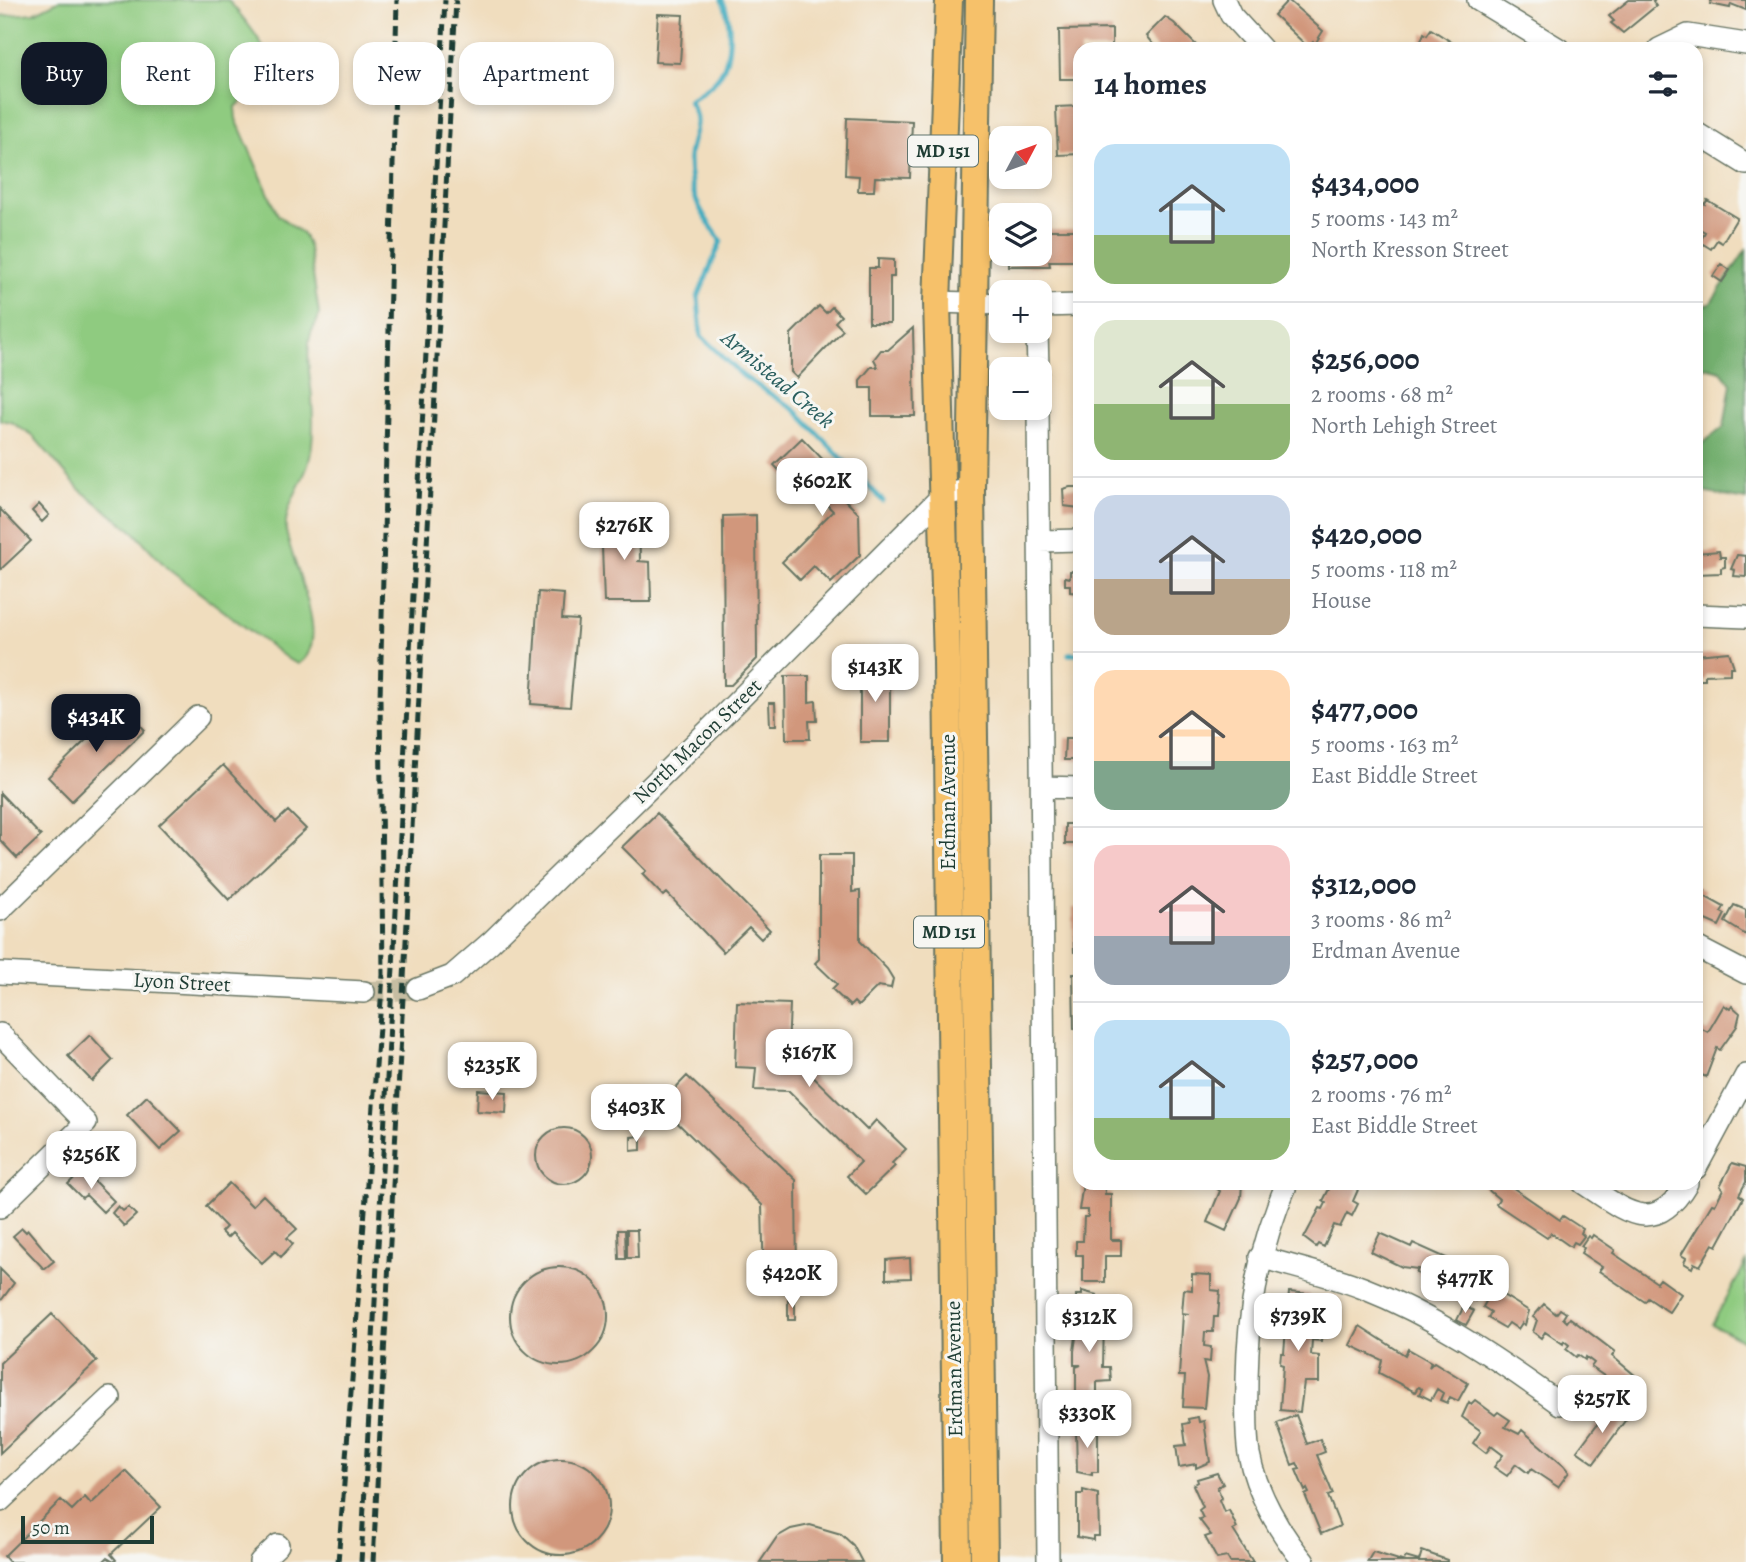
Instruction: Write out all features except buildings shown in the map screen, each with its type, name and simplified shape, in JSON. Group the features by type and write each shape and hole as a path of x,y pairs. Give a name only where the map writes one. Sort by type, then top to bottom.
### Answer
{"main road":[{"name":"Erdman Avenue","path":"949,0 937,302 943,495 957,1562"},
{"name":"Erdman Avenue","path":"979,0 971,489 984,1562"}],"street":[{"path":"1224,0 1231,15 1256,42"},
{"path":"1478,0 1547,42"},
{"path":"1675,42 1688,36 1746,44"},
{"path":"1703,137 1746,164"},
{"path":"937,302 989,303"},
{"path":"1052,306 1073,305"},
{"path":"1038,420 1048,1562"},
{"path":"943,495 971,489"},
{"name":"North Macon Street","path":"418,989 452,976 491,942 713,726 943,495"},
{"path":"1040,541 1073,540"},
{"path":"1703,615 1746,617"},
{"path":"0,910 198,718"},
{"path":"1042,787 1073,788"},
{"path":"1703,951 1746,973"},
{"name":"Lyon Street","path":"0,973 364,992"},
{"path":"0,1034 86,1123 0,1207"},
{"path":"1703,1155 1746,1075"},
{"path":"1284,1190 1267,1230 1260,1257 1247,1346 1249,1455 1269,1509 1304,1562"},
{"path":"1594,1190 1630,1214 1643,1217 1657,1213 1678,1199 1683,1190"},
{"path":"1260,1257 1361,1287 1411,1309 1493,1356 1560,1404"},
{"path":"0,1501 110,1398"},
{"path":"260,1562 278,1545"}],"green space":[{"path":"60,0 228,0 260,42 229,42 229,105 238,105 235,108 236,119 278,215 304,235 309,248 319,314 309,346 313,418 311,455 286,521 289,544 312,620 312,638 308,653 298,664 168,569 134,532 79,489 34,437 11,422 0,420 0,16 34,13"},
{"path":"1746,250 1746,500 1703,492 1703,443 1724,427 1731,384 1721,371 1703,367 1703,306 1710,304"},
{"path":"1746,1263 1746,1342 1712,1324"}],"waterway":[{"name":"Armistead Creek","path":"722,0 729,30 725,63 713,83 689,101 696,117 689,159 691,183 702,212 721,241 698,297 701,336 743,376 795,410 883,501"}],"tunnel":[{"path":"364,992 418,989"}],"railway":[{"path":"338,1562 383,975 380,699 397,0"},
{"path":"361,1562 445,0"},
{"path":"373,1562 456,0"}]}
